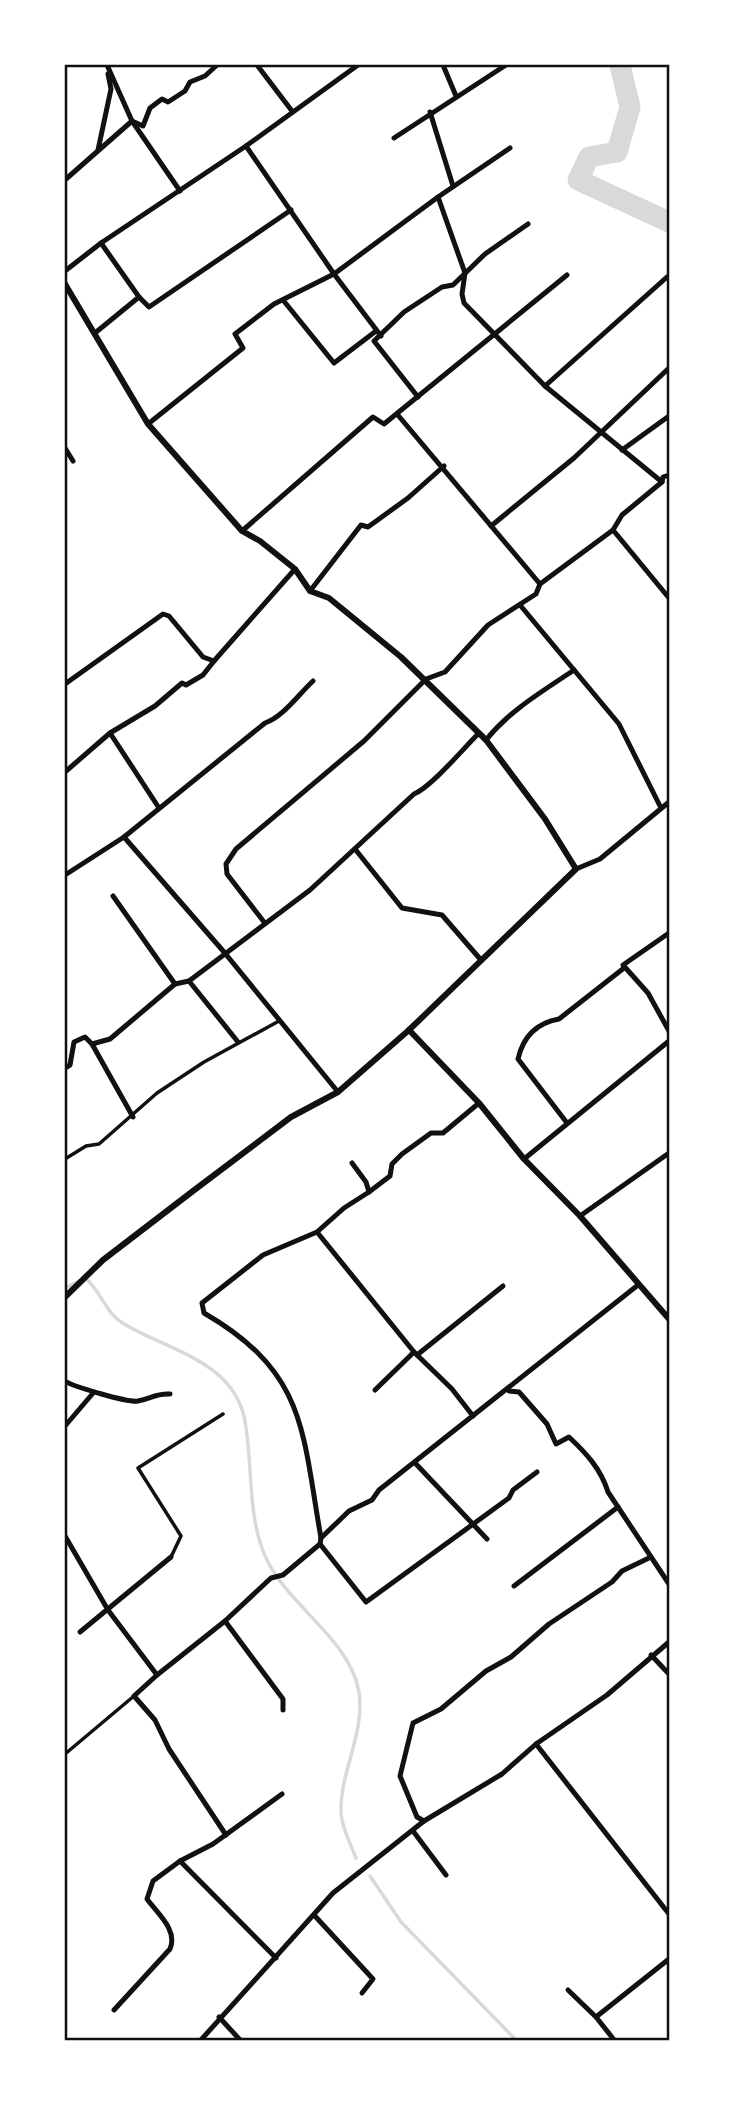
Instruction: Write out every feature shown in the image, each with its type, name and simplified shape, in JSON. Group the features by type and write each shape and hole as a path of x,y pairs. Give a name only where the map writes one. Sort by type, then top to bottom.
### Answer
{"street":[{"path":"106,65 132,121 180,191"},
{"path":"98,150 111,89 106,65"},
{"path":"132,121 143,126 150,108 162,99 168,102 177,97 190,82 205,76 217,65"},
{"path":"257,65 292,111"},
{"path":"65,271 101,243 246,146 358,65"},
{"path":"443,65 456,96"},
{"path":"394,138 430,112 506,65"},
{"path":"430,112 453,186"},
{"path":"66,179 132,121"},
{"path":"246,146 379,334"},
{"path":"148,424 243,348 235,334 283,300 334,274 453,186 510,148"},
{"path":"438,197 465,273 464,303 545,386 662,482"},
{"path":"101,243 149,307 291,211"},
{"path":"283,300 334,363 379,334 404,312 442,287 453,285 507,236 528,224"},
{"path":"242,531 373,417 384,424 567,275"},
{"path":"545,386 667,277"},
{"path":"65,284 148,424 242,531 261,541 295,569 310,591 329,598 426,679 486,740 538,808 576,869"},
{"path":"95,333 139,297"},
{"path":"379,334 375,344 418,397"},
{"path":"491,526 602,433 617,415 669,368"},
{"path":"397,414 444,466 540,584"},
{"path":"622,450 669,416"},
{"path":"65,448 74,461"},
{"path":"310,591 361,525 368,527 444,466"},
{"path":"264,922 227,874 226,864 236,849 364,741 426,679 445,672 488,625 504,618 536,594 540,584 613,530 622,515 662,482 663,477 669,475"},
{"path":"613,530 668,595"},
{"path":"65,772 110,733 155,706 178,685 203,675 295,569"},
{"path":"520,605 619,724 660,808"},
{"path":"65,684 163,614 203,657 214,662"},
{"path":"486,740 498,726 527,702 575,670"},
{"path":"65,875 124,837 265,723 279,718 291,701 313,681"},
{"path":"110,733 159,808"},
{"path":"92,1044 121,1030 175,984 188,981 224,951 310,890 414,794 425,789 431,779 478,734"},
{"path":"65,1297 103,1260 291,1117 338,1092 409,1030 576,869 600,859 669,802"},
{"path":"124,837 224,951 338,1092"},
{"path":"355,849 402,908 442,915 481,960"},
{"path":"113,897 175,984"},
{"path":"567,1123 518,1059 526,1036 547,1021 568,1013 624,968 625,962 669,933"},
{"path":"624,968 648,993 669,1031"},
{"path":"188,981 238,1042"},
{"path":"65,1159 86,1146 99,1144 133,1117 157,1093 238,1042 281,1020"},
{"path":"409,1030 479,1104 524,1159 580,1216 669,1319"},
{"path":"65,1068 70,1065 74,1042 86,1037 133,1117"},
{"path":"524,1159 669,1041"},
{"path":"479,1104 443,1133 431,1133 402,1154 392,1164 390,1176 344,1208 317,1232 263,1255 202,1303 204,1313 237,1332 264,1356 286,1388 300,1424 320,1541 366,1602 509,1498 513,1490 537,1472"},
{"path":"580,1216 669,1153"},
{"path":"352,1163 366,1182 369,1192"},
{"path":"317,1232 416,1354 452,1389 473,1416"},
{"path":"65,1754 225,1621 271,1578 283,1575 349,1511 372,1500 379,1490 416,1464 638,1285"},
{"path":"375,1390 442,1332 458,1325 503,1286"},
{"path":"65,1381 77,1388 103,1391 130,1402 160,1393 170,1394"},
{"path":"506,1392 513,1389 519,1392 547,1424 556,1444 569,1437 587,1455 669,1584"},
{"path":"65,1426 94,1392"},
{"path":"79,1632 171,1557 181,1536 138,1468 223,1414"},
{"path":"416,1464 487,1539"},
{"path":"514,1586 618,1507"},
{"path":"65,1536 108,1610 157,1675"},
{"path":"424,1821 416,1818 400,1776 414,1723 441,1709 486,1671 511,1657 549,1624 612,1582 622,1571 651,1557"},
{"path":"225,1621 282,1699 283,1710"},
{"path":"200,2041 333,1893 424,1821 502,1774 536,1744 607,1695 669,1642"},
{"path":"651,1655 669,1674"},
{"path":"134,1696 155,1720 169,1749 226,1835"},
{"path":"536,1744 669,1914"},
{"path":"114,2010 170,1949 174,1934 147,1899 146,1893 153,1881 180,1861 226,1835 282,1794"},
{"path":"413,1831 446,1875"},
{"path":"180,1861 276,1958"},
{"path":"314,1914 373,1979 362,1993"},
{"path":"596,2017 669,1959"},
{"path":"568,1990 596,2017 615,2041"},
{"path":"219,2017 241,2041"}],"waterway":[{"path":"620,65 630,107 617,152 589,157 578,180 669,222"},
{"path":"85,1278 121,1322 213,1370 238,1400 245,1421 256,1525 266,1558 289,1592 344,1655 359,1692 359,1723 344,1782 341,1812 344,1829 356,1858"},
{"path":"65,1288 79,1281"},
{"path":"370,1876 401,1922 517,2041"}]}
